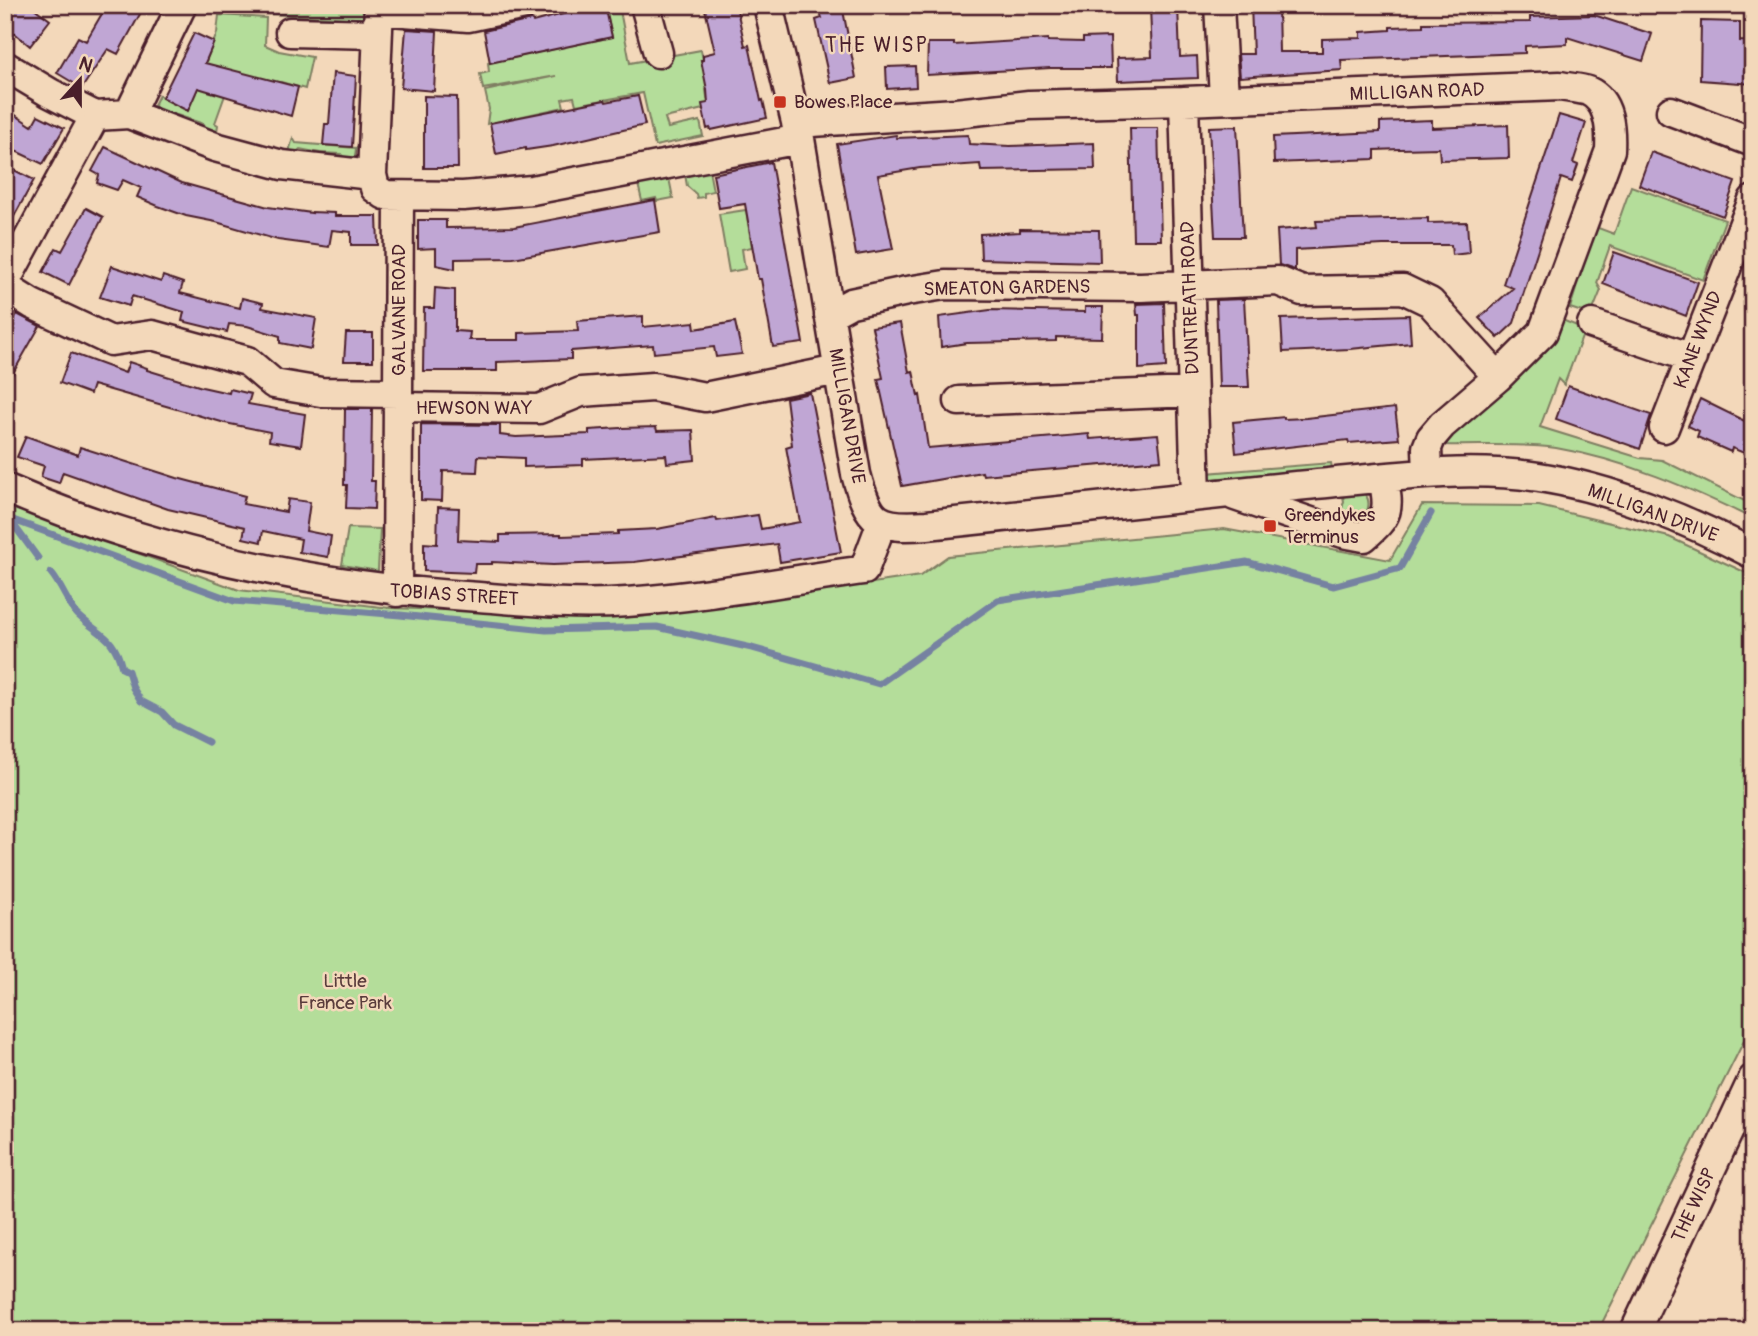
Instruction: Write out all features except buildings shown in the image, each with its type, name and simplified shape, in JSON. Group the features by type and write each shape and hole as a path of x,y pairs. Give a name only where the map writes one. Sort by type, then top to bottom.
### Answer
{"street":[{"path":"129,114 182,5"},
{"path":"290,32 378,16 468,17 525,5"},
{"path":"645,5 658,53"},
{"name":"MILLIGAN DRIVE","path":"768,5 798,131 856,474 864,504 872,515 883,522"},
{"path":"1219,5 1224,98"},
{"path":"378,16 372,175 375,188 385,195 463,196 532,190 798,131"},
{"path":"5,66 95,116 129,114 215,147 282,165 372,175"},
{"name":"MILLIGAN ROAD","path":"798,131 1029,105 1560,86 1588,91 1605,108 1611,132 1610,150 1543,332 1431,438 1427,448 1428,473"},
{"name":"DUNTREATH ROAD","path":"1184,101 1196,496"},
{"path":"1671,111 1753,142"},
{"path":"5,284 95,116"},
{"name":"GALVANE ROAD","path":"397,592 400,197"},
{"name":"KANE WYND","path":"1664,428 1692,358 1742,256 1753,200"},
{"name":"SMEATON GARDENS","path":"829,314 851,303 946,285 1141,287 1278,281 1302,291 1403,289 1430,302 1497,377"},
{"name":"HEWSON WAY","path":"5,284 32,304 111,341 152,335 247,361 274,384 398,400 539,409 581,392 653,387 705,397 838,370"},
{"path":"1592,324 1692,358"},
{"path":"958,401 1193,392"},
{"name":"MILLIGAN DRIVE","path":"1226,493 1465,471 1539,477 1608,494 1710,531 1753,554"},
{"path":"883,522 899,527 1226,493 1336,531 1364,537 1383,520 1388,500 1383,478"},
{"name":"TOBIAS STREET","path":"5,488 109,528 218,559 298,577 397,592 544,602 626,602 864,570 883,522"},
{"name":"THE WISP","path":"1635,1331 1753,1079"}],"green space":[{"path":"210,5 365,5 364,19 217,11 210,10"},
{"path":"605,5 619,5 630,63 701,50 701,60 711,89 706,90 708,103 703,109 665,118 668,128 700,121 703,136 655,146 643,93 576,105 574,97 562,99 564,107 487,124 489,109 485,91 556,76 483,89 480,74 489,72 488,63 612,37"},
{"path":"219,15 266,18 265,45 279,51 312,57 305,89 281,82 229,84 215,123 218,125 216,137 210,135 204,124 165,111 156,115 153,107 159,95 187,111 217,33"},
{"path":"293,138 296,143 356,148 354,165 348,164 341,154 300,149 292,156 288,155"},
{"path":"709,170 713,191 697,198 687,186 685,174"},
{"path":"669,178 673,198 642,201 638,184"},
{"path":"1613,184 1598,228 1614,234 1631,186 1725,220 1703,280 1610,246 1597,283 1601,290 1591,315 1570,308 1576,289 1569,276 1600,190"},
{"path":"746,210 752,247 742,249 745,269 729,272 719,214"},
{"path":"1562,320 1585,329 1564,385 1558,379 1540,427 1640,458 1662,460 1753,505 1753,519 1657,476 1582,453 1529,446 1443,445 1446,434"},
{"path":"1331,463 1332,468 1210,479 1207,473"},
{"path":"1342,493 1364,493 1368,507 1361,520 1354,521 1340,516 1344,501"},
{"name":"Little France Park","path":"5,505 239,590 390,608 641,617 920,576 948,556 1224,529 1390,560 1422,505 1539,506 1669,537 1753,576 1753,1023 1598,1331 5,1331"},
{"path":"348,528 380,529 378,571 342,565"}],"waterway":[{"path":"5,517 234,601 546,630 657,627 752,648 879,684 998,600 1247,562 1333,586 1400,568 1431,513"},
{"path":"5,521 16,528 38,558"},
{"path":"51,573 74,611 115,649 122,668 128,671 133,688 141,701 162,712 174,725 208,742"}],"place":[{"name":"Bowes Place","path":"780,102"},
{"name":"Greendykes Terminus","path":"1270,526"}],"district":[{"name":"THE WISP","path":"877,45"}]}
